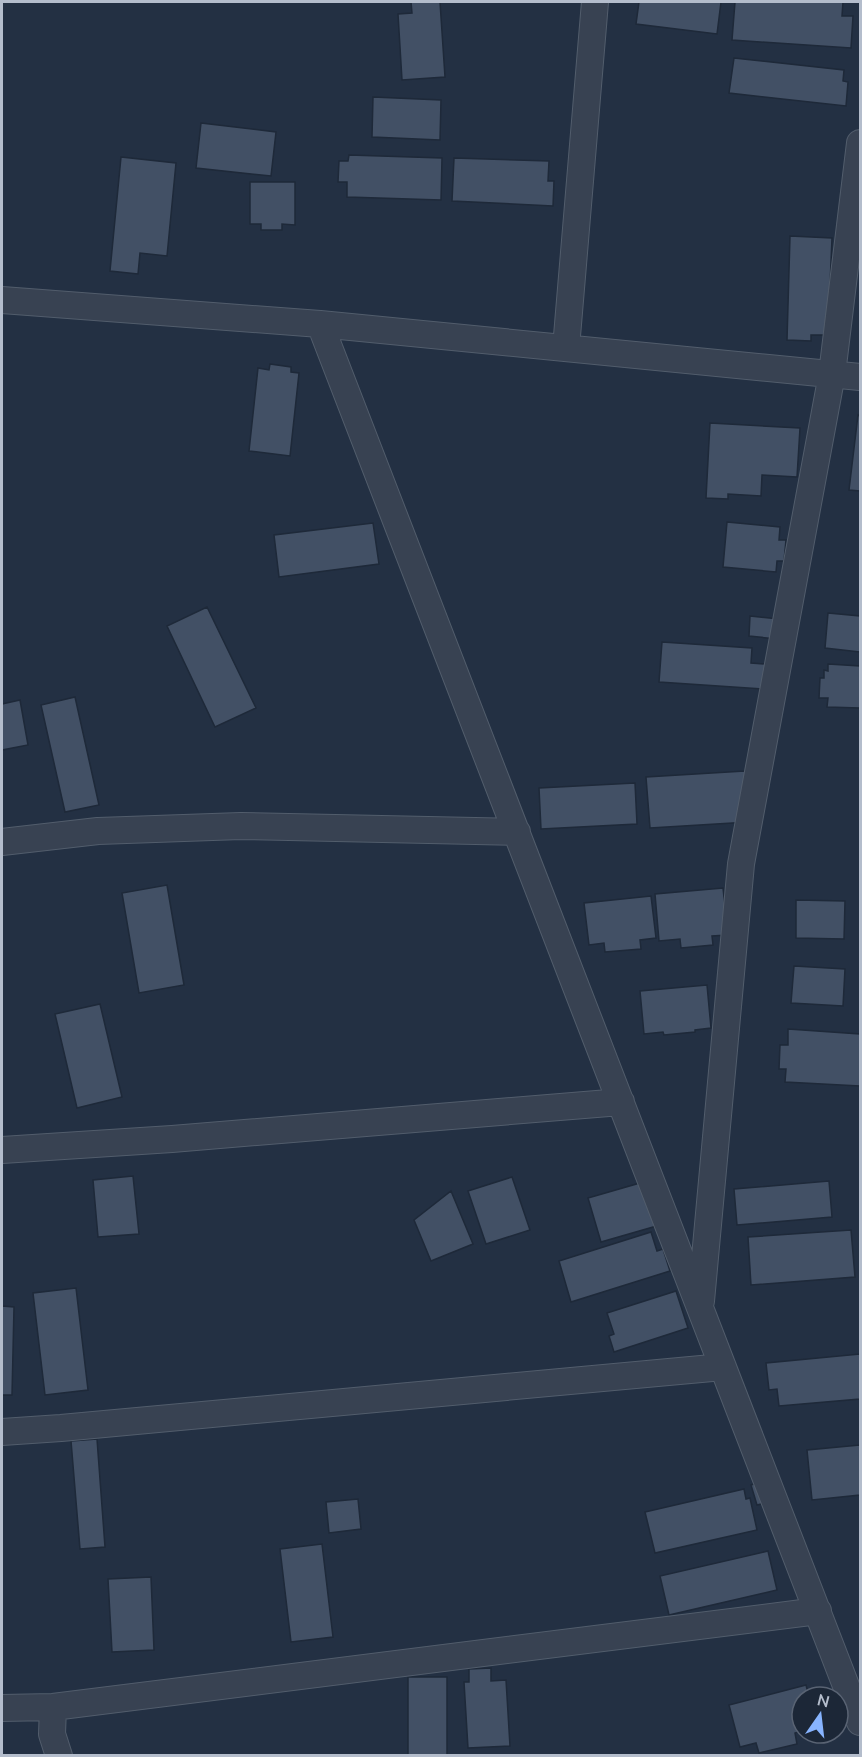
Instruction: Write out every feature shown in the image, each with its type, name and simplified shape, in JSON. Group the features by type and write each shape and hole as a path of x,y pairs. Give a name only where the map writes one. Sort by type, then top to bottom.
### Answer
{"street":[{"path":"567,348 595,2"},
{"path":"700,1306 741,864 832,374 861,143"},
{"path":"2,300 320,324 861,377"},
{"path":"320,324 861,1722"},
{"path":"2,842 98,831 241,826 517,832"},
{"path":"2,1150 184,1138 621,1102"},
{"path":"2,1432 723,1367"},
{"path":"2,1708 53,1707 818,1611"},
{"path":"53,1707 52,1734 59,1755"}],"building":[{"path":"411,2 440,2 445,77 402,80 398,14 412,13"},
{"path":"639,2 721,2 717,34 636,24"},
{"path":"735,2 843,2 842,16 853,16 851,48 732,40"},
{"path":"734,58 844,70 843,81 848,82 846,106 729,93"},
{"path":"373,97 441,100 440,140 372,137"},
{"path":"201,123 276,132 271,176 196,168"},
{"path":"349,155 442,158 441,200 347,197 347,182 338,182 339,161 348,161"},
{"path":"121,157 176,163 167,256 140,253 138,274 110,271"},
{"path":"454,158 549,161 548,181 554,181 553,206 452,201"},
{"path":"250,182 295,182 295,225 282,224 282,230 261,230 261,224 250,224"},
{"path":"790,236 832,238 828,335 811,335 811,341 787,340"},
{"path":"270,364 291,367 291,372 299,373 290,456 249,451 258,368 269,370"},
{"path":"858,415 860,416 860,491 849,490"},
{"path":"710,423 800,428 797,477 762,475 761,496 728,494 728,499 706,498"},
{"path":"727,522 780,527 779,540 786,540 784,561 777,561 776,572 723,567"},
{"path":"373,523 379,564 279,577 274,535"},
{"path":"207,607 256,708 215,727 167,626"},
{"path":"828,613 860,616 860,652 825,648"},
{"path":"750,616 779,619 777,639 749,636"},
{"path":"662,642 752,648 751,663 765,664 763,689 659,682"},
{"path":"828,664 860,666 860,708 827,707 828,698 819,698 820,678 824,678 824,670 828,671"},
{"path":"75,697 99,805 65,812 41,705"},
{"path":"20,700 28,745 2,750 2,704"},
{"path":"745,771 749,822 650,828 646,777"},
{"path":"635,783 637,824 541,829 539,788"},
{"path":"167,885 184,985 139,993 122,893"},
{"path":"723,888 728,935 712,936 713,945 681,948 680,939 659,941 655,894"},
{"path":"651,896 656,938 640,940 641,949 605,952 604,943 589,945 584,903"},
{"path":"796,900 845,901 844,939 796,938"},
{"path":"794,966 845,969 843,1006 791,1003"},
{"path":"707,985 711,1028 664,1035 663,1032 644,1034 640,991"},
{"path":"100,1004 122,1097 77,1108 55,1014"},
{"path":"788,1029 860,1034 860,1086 785,1082 786,1069 779,1069 780,1045 788,1045"},
{"path":"133,1176 139,1234 98,1237 93,1180"},
{"path":"512,1177 530,1230 486,1244 468,1191"},
{"path":"829,1181 832,1217 737,1225 734,1189"},
{"path":"640,1183 660,1225 601,1242 588,1198"},
{"path":"451,1191 473,1244 431,1261 414,1220"},
{"path":"851,1230 855,1277 751,1285 748,1237"},
{"path":"651,1232 657,1251 663,1249 670,1271 571,1302 559,1261"},
{"path":"76,1288 88,1390 45,1395 33,1293"},
{"path":"676,1291 688,1328 614,1352 609,1336 614,1334 607,1313"},
{"path":"2,1306 14,1307 12,1395 2,1395"},
{"path":"860,1354 860,1399 779,1406 777,1389 769,1390 766,1363"},
{"path":"97,1439 105,1547 80,1549 71,1441"},
{"path":"860,1445 860,1495 812,1500 807,1450"},
{"path":"765,1481 770,1502 757,1505 751,1485"},
{"path":"744,1489 746,1499 750,1498 757,1530 655,1553 645,1512"},
{"path":"358,1499 361,1529 329,1533 326,1502"},
{"path":"322,1544 333,1637 291,1642 280,1549"},
{"path":"768,1551 777,1590 669,1615 660,1576"},
{"path":"151,1577 154,1650 112,1652 108,1579"},
{"path":"491,1668 491,1681 506,1680 510,1746 468,1748 464,1682 469,1682 469,1669"},
{"path":"408,1677 447,1677 447,1756 408,1756"},
{"path":"790,1689 790,1745 793,1745 759,1753 756,1743 740,1747 729,1705"}]}
